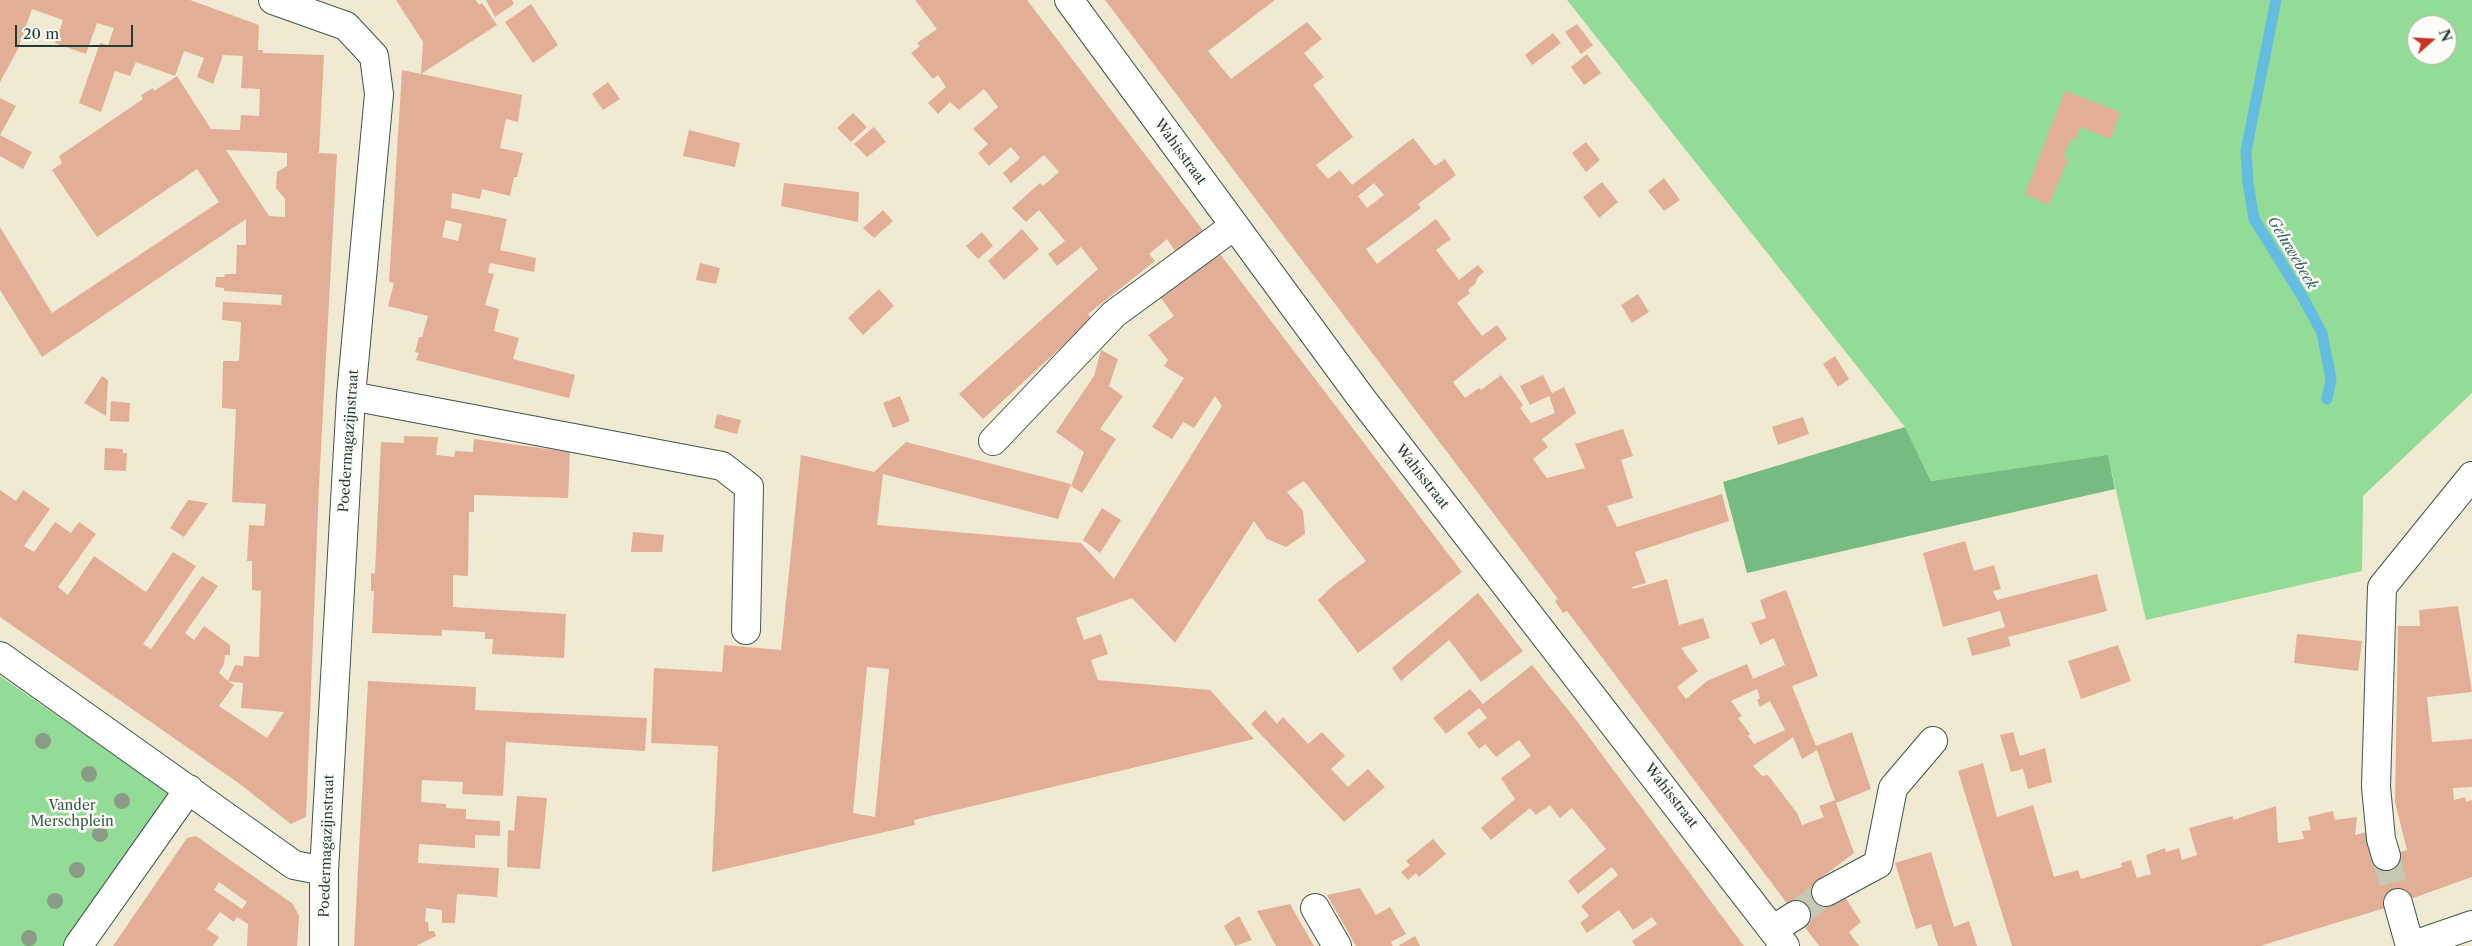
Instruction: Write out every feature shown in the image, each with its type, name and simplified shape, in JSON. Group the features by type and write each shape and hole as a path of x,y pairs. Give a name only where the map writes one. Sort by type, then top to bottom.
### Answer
{"street":[{"name":"Poedermagazijnstraat","path":"273,0 346,26 374,56 379,94 351,396 324,871 324,946"},
{"name":"Wahisstraat","path":"1069,0 1362,399 1785,930"},
{"path":"993,440 1114,314 1234,226"},
{"path":"351,396 722,466 749,487 746,630"},
{"path":"2386,856 2381,839 2376,788 2382,587 2472,476"},
{"path":"0,656 294,865 324,871"},
{"path":"1826,892 1878,864 1894,788 1933,741"},
{"path":"78,946 189,789"},
{"path":"2398,903 2410,946 2472,925"},
{"path":"1315,908 1337,946"}],"green space":[{"path":"1567,0 2472,0 2472,393 2363,496 2362,571 2146,620 2108,456 1931,481 1905,427"},
{"path":"1905,427 1931,481 2108,455 2115,489 1747,573 1723,482"},
{"name":"Vander Merschplein","path":"0,676 172,795 68,946 0,946"}],"building":[{"path":"0,0 190,0 259,25 258,50 263,50 263,53 324,55 319,153 337,154 319,485 306,817 291,824 237,782 0,617 0,490 16,501 23,490 50,509 24,546 34,552 55,522 71,533 79,522 96,534 58,587 68,595 94,556 146,592 173,552 196,566 143,644 151,649 202,576 218,586 185,633 194,640 204,626 230,645 230,655 225,655 224,664 219,673 228,681 235,665 243,666 244,656 259,657 261,591 252,590 252,561 247,561 249,525 264,526 266,504 232,502 236,409 222,408 223,361 239,361 241,322 222,320 223,302 281,305 282,295 224,291 224,288 215,287 216,277 224,277 225,274 236,274 237,245 246,245 246,219 42,357 0,290 0,227 52,313 219,202 197,169 97,237 52,170 62,163 59,156 143,99 141,95 153,88 154,91 177,76 211,129 240,130 241,115 259,116 260,89 241,88 243,56 223,55 213,84 197,77 204,58 184,51 175,76 136,62 130,76 115,71 101,112 79,103 100,43 108,45 114,28 97,23 86,54 55,43 63,20 32,9 18,49 0,82","holes":["226,150 287,153 287,166 277,172 276,188 285,199 285,217 269,216","228,681 243,683 241,708 284,712 267,738 219,706 234,685"]},
{"path":"396,0 476,0 479,5 482,3 497,25 421,74 423,42"},
{"path":"486,0 512,0 514,4 495,17"},
{"path":"915,0 1027,0 1205,233 1177,254 1167,239 1149,254 1155,261 1088,314 1092,319 983,419 959,394 1098,269 1081,247 1057,266 1048,254 1065,241 1039,210 1026,222 1012,208 1040,183 1043,186 1059,172 1044,155 1011,183 1003,173 1020,158 1011,147 989,166 978,153 988,144 973,129 998,107 984,89 959,110 950,102 938,114 928,103 946,87 938,75 933,79 911,53 920,46 917,43 937,29"},
{"path":"1105,0 1275,0 1208,51 1231,79 1307,22 1322,39 1304,53 1324,77 1313,85 1353,137 1316,165 1328,179 1340,170 1352,185 1413,138 1435,166 1445,159 1456,175 1418,204 1421,208 1366,249 1377,264 1436,219 1451,239 1436,250 1459,280 1478,265 1484,272 1468,290 1470,293 1457,303 1482,336 1497,325 1507,339 1453,382 1465,398 1479,388 1481,390 1501,375 1523,405 1520,408 1531,423 1555,413 1549,396 1530,405 1520,386 1543,375 1552,393 1564,387 1576,413 1542,439 1548,447 1533,459 1547,478 1585,468 1575,444 1623,429 1633,456 1621,460 1633,498 1607,506 1617,527 1722,494 1729,521 1635,552 1646,583 1632,587 1633,589 1667,579 1679,625 1703,618 1710,638 1681,648 1698,671 1677,687 1686,699 1707,681 1747,664 1753,679 1785,665 1774,638 1760,645 1751,623 1766,618 1760,600 1786,590 1818,676 1792,686 1816,746 1852,732 1871,789 1836,803 1854,853 1817,881 1835,904 1845,897 1861,922 1849,932 1859,946 1819,946 1567,611 1563,613 1555,601 1558,599","holes":["1374,183 1384,195 1367,208 1358,196","1757,689 1760,698 1757,700 1760,707 1770,701 1785,730 1754,744 1748,736 1750,734 1738,718 1742,716 1731,701","1793,737 1802,759 1817,750 1835,800 1819,806 1824,817 1802,825 1797,813 1768,775 1762,776 1753,766"]},
{"path":"531,4 558,45 533,63 505,22"},
{"path":"1577,24 1593,45 1581,54 1565,32"},
{"path":"1553,33 1561,43 1532,65 1525,55"},
{"path":"1587,54 1601,73 1584,85 1571,67"},
{"path":"402,70 522,95 518,122 506,119 500,148 523,153 517,177 514,177 510,196 482,189 480,199 452,193 451,208 507,219 500,250 536,258 534,272 490,263 488,273 494,274 485,305 499,309 494,331 519,338 513,359 575,375 569,398 416,360 419,353 415,352 419,337 422,337 428,316 388,306 394,283 389,282","holes":["446,220 462,224 458,241 442,237"]},
{"path":"608,82 620,99 603,110 592,94"},
{"path":"2065,91 2120,112 2111,139 2080,127 2076,140 2071,138 2063,157 2068,159 2049,205 2025,194"},
{"path":"0,98 16,106 0,135"},
{"path":"853,113 867,127 851,142 837,128"},
{"path":"874,127 886,142 867,157 854,144"},
{"path":"689,130 740,143 735,167 683,156"},
{"path":"0,135 32,152 23,169 0,156"},
{"path":"1586,142 1600,160 1586,172 1572,153"},
{"path":"1664,178 1680,200 1664,211 1648,191"},
{"path":"1602,182 1618,202 1599,218 1583,197"},
{"path":"784,183 859,192 858,222 781,206"},
{"path":"883,210 893,221 874,238 863,228"},
{"path":"1022,229 1039,249 1004,280 988,261"},
{"path":"982,232 993,246 978,259 966,246"},
{"path":"1217,250 1462,572 1358,653 1318,600 1335,584 1366,561 1304,481 1287,492 1303,511 1305,534 1286,547 1267,539 1254,521 1175,643 1132,598 1076,618 1084,640 1101,634 1108,654 1091,660 1098,680 1210,690 1254,739 914,820 915,825 712,872 718,746 651,743 654,668 722,672 724,645 781,650 801,455 874,472 906,442 1071,484 1058,519 883,474 877,525 1081,543 1114,579 1222,406 1215,396 1194,428 1183,422 1172,439 1152,427 1184,378 1164,366 1168,360 1148,335 1174,316 1158,294","holes":["867,667 889,669 875,817 853,813"]},
{"path":"700,263 720,268 716,284 696,280"},
{"path":"879,289 894,306 863,335 848,318"},
{"path":"1638,294 1649,312 1632,323 1621,305"},
{"path":"1101,350 1118,359 1109,386 1123,396 1100,429 1116,439 1082,493 1071,486 1084,452 1056,432 1094,376"},
{"path":"1835,356 1849,379 1838,387 1823,364"},
{"path":"102,376 108,380 106,416 84,403"},
{"path":"900,396 910,421 893,428 883,403"},
{"path":"111,401 130,403 129,422 110,421"},
{"path":"717,414 741,420 737,434 714,428"},
{"path":"1803,417 1809,434 1778,445 1772,427"},
{"path":"404,436 438,437 436,455 454,457 455,451 473,452 474,439 570,452 568,498 474,495 474,512 469,512 468,576 453,575 453,607 566,614 564,658 492,654 493,639 485,639 485,632 442,630 442,636 372,633 374,591 371,591 371,574 375,573 381,442 404,443"},
{"path":"105,448 123,449 123,453 127,453 126,471 104,470"},
{"path":"188,500 208,503 184,537 170,528"},
{"path":"1102,508 1121,520 1100,553 1083,540"},
{"path":"633,532 664,535 662,552 631,552"},
{"path":"1965,541 1974,571 1994,565 2001,589 1993,591 1997,600 2097,574 2107,611 2008,637 2011,646 1972,656 1967,638 2005,627 2000,611 1943,627 1923,553"},
{"path":"1478,593 1523,651 1481,682 1449,640 1401,681 1392,668"},
{"path":"2458,606 2472,692 2427,697 2432,742 2472,739 2472,787 2453,788 2454,800 2465,797 2466,802 2472,800 2472,877 2385,908 2260,946 2012,946 1958,771 1983,763 1997,817 2033,805 2054,877 2078,870 2081,879 2122,867 2121,863 2131,860 2137,878 2151,874 2146,855 2165,848 2166,852 2179,848 2182,860 2197,855 2189,828 2233,816 2233,820 2276,806 2278,843 2304,839 2302,831 2311,830 2308,817 2333,811 2335,820 2357,817 2355,835 2367,832 2374,859 2407,850 2395,802 2398,626 2420,626 2419,610"},
{"path":"2297,634 2362,641 2358,671 2294,663"},
{"path":"2118,645 2131,681 2081,699 2068,661"},
{"path":"1532,665 1577,721 1744,946 1635,946 1632,941 1657,924 1652,917 1633,930 1619,910 1587,933 1580,923 1589,916 1581,906 1618,875 1612,867 1578,894 1568,881 1606,849 1572,808 1560,818 1550,805 1536,815 1530,808 1491,840 1481,828 1515,799 1501,778 1531,756 1519,740 1496,757 1485,744 1479,749 1467,733 1487,718 1479,708 1446,734 1433,718 1470,689 1483,704"},
{"path":"368,681 476,687 475,710 647,718 645,751 506,742 503,796 462,794 463,782 422,780 421,802 446,804 446,808 466,809 466,819 500,821 500,836 475,835 475,848 419,844 418,863 499,868 497,897 457,894 455,923 442,923 442,910 426,908 425,922 428,922 429,931 434,931 436,936 416,946 354,946"},
{"path":"1265,710 1277,724 1283,717 1308,744 1322,732 1345,756 1331,769 1348,787 1368,769 1385,787 1344,822 1251,724"},
{"path":"2013,732 2020,756 2045,748 2052,782 2028,789 2023,769 2011,772 2000,735"},
{"path":"517,796 547,798 540,869 507,867 508,830 514,831"},
{"path":"196,836 293,904 299,916 297,946 247,946 248,924 237,917 234,922 220,912 207,929 219,937 213,946 113,946 187,838","holes":["219,882 247,902 242,909 214,890"]},
{"path":"1433,839 1446,854 1419,877 1416,873 1408,880 1401,872 1410,865 1406,861"},
{"path":"1931,852 1954,927 1969,921 1977,946 1938,946 1931,924 1916,929 1895,863"},
{"path":"1360,888 1376,915 1390,907 1406,934 1391,942 1393,946 1356,946 1327,895"},
{"path":"1290,904 1314,946 1276,946 1257,911"},
{"path":"1239,916 1252,940 1235,946 1224,926"},
{"path":"1415,936 1420,946 1398,946"}],"waterway":[{"name":"Geluwebeek","path":"2276,0 2246,151 2248,183 2254,219 2302,296 2322,333 2331,379 2327,399"}],"tunnel":[{"path":"2386,856 2398,903"},
{"path":"1796,915 1826,892"}]}
